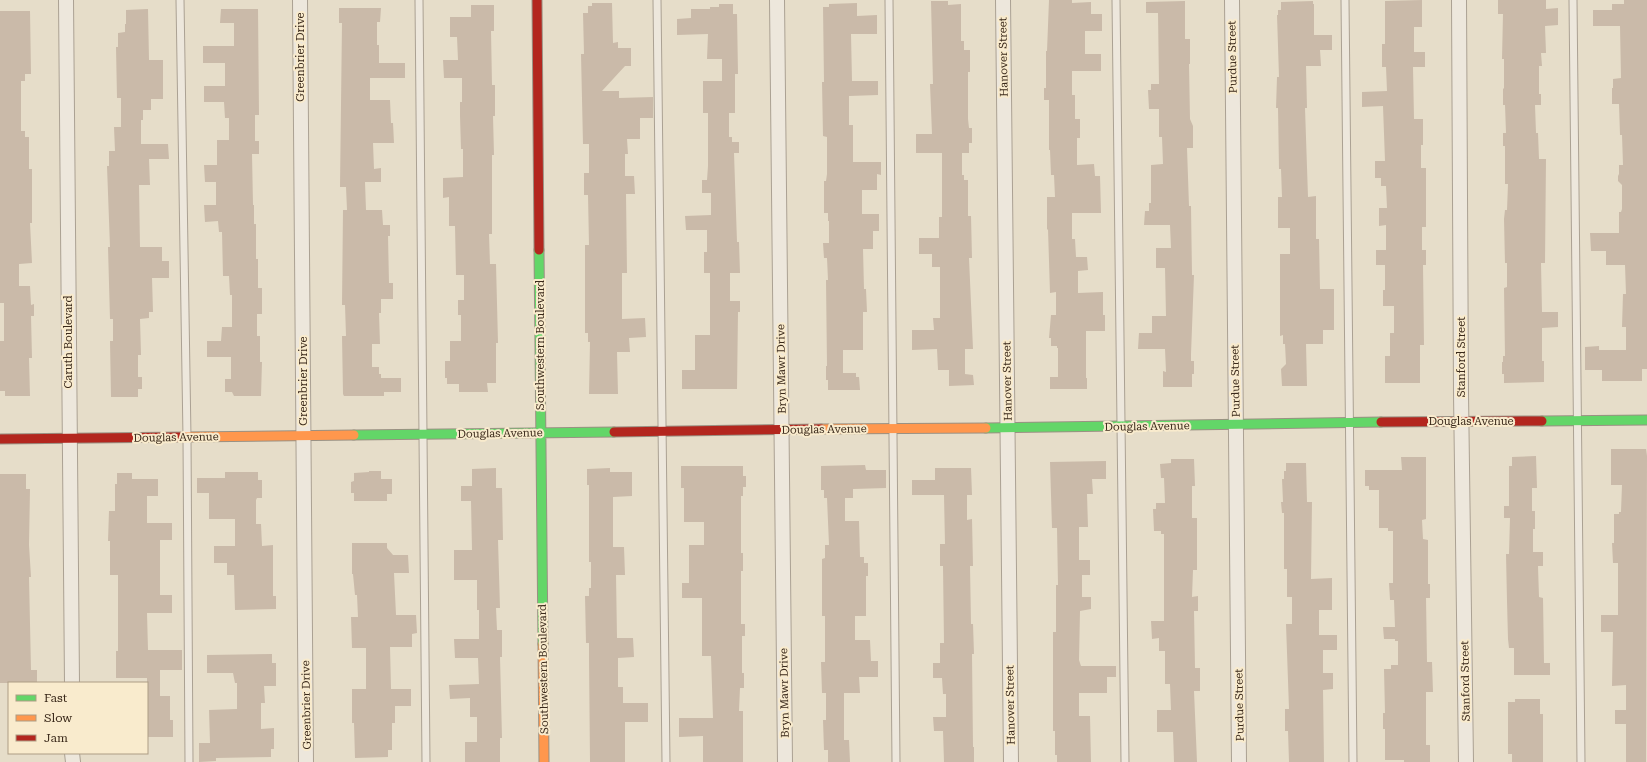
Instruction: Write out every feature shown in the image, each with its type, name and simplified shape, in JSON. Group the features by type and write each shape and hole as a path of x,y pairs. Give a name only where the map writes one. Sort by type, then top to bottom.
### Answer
{"street":[{"name":"Caruth Boulevard","path":"66,0 72,682"},
{"name":"Greenbrier Drive","path":"300,0 306,762"},
{"name":"Southwestern Boulevard","path":"537,0 544,762"},
{"name":"Bryn Mawr Drive","path":"777,0 785,762"},
{"name":"Hanover Street","path":"1003,0 1011,762"},
{"name":"Purdue Street","path":"1232,0 1239,762"},
{"name":"Stanford Street","path":"1459,0 1461,421 1466,762"},
{"name":"Douglas Avenue","path":"0,439 1008,428 1349,422 1647,420"}],"lane":[{"path":"180,0 187,437 189,762"},
{"path":"419,0 426,762"},
{"path":"657,0 666,762"},
{"path":"889,0 896,762"},
{"path":"1116,0 1125,762"},
{"path":"1345,0 1353,762"},
{"path":"1573,0 1580,762"}],"building":[{"path":"1049,0 1072,0 1072,3 1091,2 1091,14 1102,14 1102,31 1085,31 1085,54 1101,54 1101,71 1072,71 1072,95 1075,95 1075,119 1080,119 1080,138 1077,138 1077,165 1094,164 1095,176 1100,176 1101,213 1072,213 1072,239 1075,239 1076,257 1087,257 1088,270 1078,271 1078,293 1103,292 1103,315 1105,315 1105,331 1086,331 1087,389 1050,389 1050,377 1058,377 1058,348 1057,346 1051,346 1051,338 1049,338 1051,315 1056,315 1056,292 1050,293 1048,229 1047,230 1047,197 1055,197 1054,175 1051,175 1049,150 1049,100 1044,100 1044,88 1046,88 1046,51"},
{"path":"1422,0 1422,27 1414,27 1414,52 1425,52 1425,67 1413,67 1414,119 1423,119 1421,168 1426,168 1426,227 1422,227 1422,250 1426,250 1426,265 1423,265 1424,345 1420,345 1420,383 1385,383 1385,356 1390,356 1390,333 1394,333 1394,306 1383,306 1383,290 1385,290 1385,265 1376,265 1376,250 1386,250 1386,225 1379,226 1379,208 1387,208 1386,186 1381,186 1381,178 1375,178 1375,161 1385,161 1383,106 1362,107 1362,92 1387,91 1386,67 1382,67 1382,44 1385,44 1385,1"},
{"path":"1498,0 1546,0 1546,9 1558,8 1558,25 1545,26 1546,53 1541,53 1542,66 1539,66 1539,94 1541,94 1541,105 1535,105 1539,159 1546,159 1545,263 1541,263 1542,312 1558,312 1558,327 1542,328 1542,361 1544,361 1544,382 1504,383 1504,374 1502,374 1503,356 1505,356 1504,288 1507,287 1504,219 1505,210 1507,210 1508,184 1505,184 1505,146 1503,146 1503,133 1506,133 1505,105 1503,105 1503,14 1498,14"},
{"path":"1624,0 1647,0 1647,369 1642,369 1642,381 1602,381 1602,370 1585,370 1585,347 1599,346 1599,350 1626,350 1626,327 1622,327 1623,294 1626,294 1625,265 1606,265 1606,251 1591,251 1590,233 1619,233 1619,212 1621,212 1622,209 1622,185 1618,181 1618,176 1619,165 1623,165 1622,135 1620,135 1619,104 1612,104 1612,88 1613,79 1621,78 1620,26 1593,26 1593,10 1612,10 1612,4 1624,4"},
{"path":"931,1 948,1 948,5 961,4 961,41 964,41 964,50 970,50 970,72 968,72 968,119 969,128 972,128 972,143 969,143 969,153 962,153 962,175 964,175 964,180 968,180 968,216 971,216 972,258 969,258 973,349 965,349 965,374 973,375 974,385 949,386 949,370 938,370 937,349 912,350 912,330 934,330 933,318 940,318 940,267 932,267 932,254 919,254 919,238 939,238 939,217 942,217 942,153 916,153 916,134 932,134 930,84 933,84"},
{"path":"1185,1 1185,39 1190,39 1190,119 1193,126 1193,148 1187,148 1189,206 1191,206 1192,275 1194,275 1191,361 1194,361 1194,374 1192,374 1192,387 1163,387 1163,371 1166,372 1165,349 1138,349 1139,333 1152,333 1152,316 1166,316 1165,268 1156,268 1156,248 1171,248 1170,225 1144,225 1145,211 1149,211 1149,203 1151,203 1151,165 1163,164 1162,137 1159,137 1159,109 1149,109 1148,90 1151,90 1151,84 1159,84 1158,13 1146,13 1146,2"},
{"path":"1313,1 1314,35 1332,35 1332,50 1320,50 1321,66 1306,66 1307,108 1305,108 1308,197 1316,196 1316,239 1319,239 1320,289 1334,289 1334,330 1323,330 1323,344 1306,344 1307,386 1282,386 1281,369 1286,364 1285,344 1283,344 1283,335 1280,336 1280,254 1290,254 1290,228 1278,228 1278,197 1282,197 1281,169 1279,169 1278,108 1276,108 1277,77 1279,77 1277,15 1278,10 1281,10 1281,2"},
{"path":"592,3 612,3 613,43 618,42 618,48 631,48 631,66 625,66 602,91 619,91 619,98 653,97 653,118 640,118 640,139 627,139 628,154 625,154 625,176 634,176 635,194 626,194 627,273 622,273 622,319 645,318 646,337 629,338 630,352 617,352 618,394 589,394 590,342 588,342 588,333 585,333 585,245 589,245 588,195 584,195 584,173 589,173 589,144 583,144 581,54 584,54 583,13 588,13 588,6 592,6"},
{"path":"857,3 857,16 877,15 877,34 851,34 852,81 878,81 878,95 849,96 849,125 853,125 853,162 881,162 881,175 877,174 877,190 862,190 862,214 879,214 879,231 873,231 873,249 863,249 864,289 866,289 867,312 863,312 863,350 843,350 843,373 856,373 856,377 859,377 860,390 828,390 828,380 826,380 826,280 828,280 827,258 824,258 823,243 829,243 829,221 828,213 824,213 824,181 826,181 827,174 827,137 823,136 823,7 829,7 829,4"},
{"path":"719,4 733,4 733,14 737,14 738,74 735,74 735,113 729,113 729,137 732,137 732,142 739,142 739,153 734,153 737,242 739,242 740,273 730,273 730,301 740,301 740,312 738,312 737,389 682,389 682,370 695,370 695,335 710,335 710,273 704,273 704,252 707,252 707,230 686,230 685,216 711,215 711,193 702,193 702,180 707,180 708,166 708,113 703,113 703,81 722,81 722,59 707,59 708,34 677,35 677,19 691,18 691,9 710,9 710,7 719,7"},
{"path":"471,5 494,5 494,31 491,31 492,85 495,85 495,116 493,116 494,155 492,155 492,234 489,234 490,264 496,264 498,343 496,343 496,383 487,383 488,392 459,392 459,384 447,384 447,378 445,378 445,361 450,361 450,341 461,341 461,315 458,315 458,300 464,300 464,275 456,275 455,226 449,226 449,197 443,198 443,178 463,177 463,149 461,149 460,116 460,102 462,102 462,78 444,78 443,60 458,60 457,37 450,37 450,17 471,17"},
{"path":"339,8 381,8 380,22 377,22 379,63 405,63 405,78 370,78 370,100 390,100 394,143 373,143 374,169 381,168 381,182 365,182 366,210 382,210 383,225 390,225 390,236 388,236 389,283 393,283 393,299 381,299 381,313 379,313 380,344 372,344 372,367 379,367 379,374 381,374 381,378 401,378 401,392 384,392 384,396 344,396 343,394 342,336 346,336 345,305 342,305 343,210 347,210 346,187 340,187 342,23 339,23"},
{"path":"148,9 149,60 163,60 163,99 151,99 151,110 143,110 143,120 141,120 141,144 168,144 169,159 149,159 150,185 139,185 140,247 162,247 162,261 169,261 169,278 152,278 153,312 149,312 149,318 140,319 141,355 138,355 138,377 142,377 142,389 138,389 138,397 111,397 110,341 113,341 113,319 110,319 108,247 110,247 107,166 109,166 109,151 115,151 114,127 121,127 121,98 117,98 116,47 118,47 118,33 125,32 126,10"},
{"path":"221,9 258,9 259,115 255,115 255,141 259,141 259,154 252,154 254,224 256,224 256,259 258,259 258,288 262,288 262,314 257,314 257,336 260,336 260,362 262,362 261,396 234,396 232,392 225,392 225,379 231,379 231,357 207,357 207,341 221,341 222,327 232,327 232,295 230,295 229,276 223,276 222,232 219,232 218,221 205,222 204,205 216,205 216,182 205,182 204,165 217,165 217,140 229,140 229,118 225,118 224,102 204,102 204,86 225,86 225,63 203,63 203,46 234,46 234,23 220,23"},
{"path":"0,11 30,11 31,74 25,74 25,81 21,81 21,131 25,131 25,137 29,137 29,169 32,169 32,223 30,223 32,263 19,264 19,286 30,286 31,305 34,304 34,316 31,316 32,358 29,358 30,396 5,396 5,391 0,391 0,341 4,341 4,303 0,303"},
{"path":"1611,449 1646,449 1647,456 1646,762 1626,762 1626,724 1615,724 1615,710 1626,710 1626,685 1612,686 1613,632 1601,632 1601,615 1618,615 1618,563 1613,563 1612,543 1614,543 1614,514 1619,514 1619,512 1621,512 1622,485 1611,485"},
{"path":"1536,456 1537,488 1532,488 1532,511 1535,511 1533,552 1543,552 1543,566 1538,566 1539,597 1543,598 1544,663 1550,663 1550,675 1514,675 1514,648 1509,648 1508,639 1507,601 1506,554 1509,554 1510,518 1504,518 1504,506 1509,506 1509,466 1512,466 1512,457"},
{"path":"1401,457 1426,457 1426,519 1422,520 1423,539 1428,540 1428,584 1430,584 1430,598 1426,598 1427,662 1432,662 1433,692 1426,692 1426,745 1430,745 1430,762 1385,760 1385,729 1383,729 1383,713 1385,713 1384,669 1391,669 1391,665 1398,665 1398,641 1395,641 1395,639 1384,639 1383,627 1395,627 1394,600 1390,600 1389,583 1393,583 1393,531 1388,531 1388,528 1379,528 1379,490 1369,490 1369,486 1365,486 1365,470 1402,470"},
{"path":"1171,459 1194,459 1195,486 1192,486 1192,518 1197,518 1197,570 1193,570 1192,597 1198,596 1198,611 1194,611 1195,668 1200,668 1200,691 1194,691 1197,762 1174,762 1173,732 1157,732 1157,710 1171,710 1170,684 1165,684 1165,651 1159,651 1159,638 1152,639 1151,621 1164,621 1164,534 1161,534 1161,531 1154,531 1153,509 1156,509 1156,503 1165,503 1164,478 1161,478 1160,464 1171,463"},
{"path":"1106,461 1106,479 1092,479 1093,494 1087,494 1088,527 1079,527 1079,560 1090,560 1090,575 1082,575 1082,597 1091,597 1091,609 1080,611 1079,660 1081,666 1116,666 1116,677 1107,677 1107,693 1079,693 1079,716 1090,716 1091,762 1057,762 1057,755 1055,755 1055,731 1053,731 1053,632 1056,632 1056,585 1058,585 1057,528 1052,528 1050,462"},
{"path":"1286,463 1306,463 1307,502 1312,502 1311,579 1332,578 1332,610 1319,610 1319,635 1337,635 1337,650 1323,650 1323,673 1333,673 1333,689 1323,690 1324,762 1289,762 1288,731 1285,731 1285,709 1289,709 1286,624 1292,624 1292,597 1287,597 1287,569 1284,569 1284,513 1282,513 1281,502 1283,502 1282,479 1284,479 1284,471 1286,471"},
{"path":"865,465 866,470 886,470 886,488 853,489 853,498 845,498 845,521 859,521 860,557 864,557 864,563 868,563 868,576 866,576 866,616 855,616 855,640 870,640 871,661 878,661 878,677 859,677 860,693 844,693 844,740 849,740 850,762 828,762 828,750 824,750 823,720 826,720 826,693 822,693 821,662 825,662 825,616 822,616 822,559 825,558 825,545 829,545 827,498 824,498 824,490 821,490 821,466"},
{"path":"681,466 743,466 743,476 746,476 746,487 743,487 743,496 741,496 741,553 743,553 743,571 741,571 741,624 745,624 745,636 742,636 742,673 744,673 744,688 740,688 739,711 743,711 743,762 703,762 703,736 679,737 679,718 713,718 711,656 702,656 702,598 682,598 682,583 689,583 689,545 704,545 704,522 684,522 684,488 681,488"},
{"path":"496,468 496,488 502,488 503,540 498,540 500,608 496,608 497,630 502,630 502,657 500,657 502,738 500,738 500,762 465,762 465,742 477,742 477,717 470,717 470,698 450,699 449,685 479,684 478,658 455,658 454,639 479,639 479,610 477,610 477,580 454,580 454,550 472,550 471,501 461,501 461,486 472,486 472,469"},
{"path":"610,468 610,472 632,472 632,496 613,497 613,547 624,547 625,575 616,575 617,638 633,638 634,657 618,658 618,687 623,687 623,703 648,703 648,722 625,722 625,762 590,762 589,643 586,643 585,596 589,596 589,588 591,588 591,562 589,562 589,485 587,485 587,469"},
{"path":"935,468 971,468 972,495 967,495 967,520 972,519 973,566 970,566 971,624 973,624 974,654 972,654 974,762 944,762 943,731 934,731 933,717 946,717 946,694 943,694 942,678 933,678 933,663 940,663 940,643 944,643 943,566 940,566 940,544 945,544 944,495 912,495 912,480 935,480"},
{"path":"381,471 381,479 392,479 392,494 387,494 387,501 354,501 354,493 351,493 351,482 354,481 354,473"},
{"path":"225,472 258,472 258,480 262,480 262,498 257,498 256,500 256,524 261,524 262,546 273,545 273,596 276,596 276,609 235,610 234,575 227,575 227,563 214,563 214,546 235,546 235,519 209,519 209,493 197,493 197,478 225,478"},
{"path":"117,473 132,473 132,479 158,479 158,496 147,496 147,523 172,523 172,540 160,540 160,595 172,595 172,613 147,613 148,650 182,650 182,670 160,670 160,696 170,696 170,720 173,720 173,737 148,737 147,678 116,678 116,651 118,651 118,575 110,575 110,541 108,541 109,511 115,511 115,484 117,484"},
{"path":"0,474 26,474 26,489 30,489 29,545 31,577 29,577 31,670 37,670 37,682 0,683"},
{"path":"352,543 387,543 387,548 393,555 408,555 409,573 394,573 396,615 416,615 417,633 412,634 412,647 390,647 391,689 411,689 411,706 395,706 395,723 392,723 392,750 388,750 388,757 355,758 354,723 352,723 352,689 366,689 366,648 352,648 351,617 358,617 357,595 355,595 352,574"},
{"path":"272,654 272,663 276,663 276,686 264,686 265,703 261,703 261,729 274,728 274,749 271,749 271,757 216,758 216,761 199,762 199,743 210,743 209,710 237,709 237,683 235,683 233,673 207,673 207,655"},
{"path":"1515,699 1540,699 1540,714 1543,714 1543,762 1512,762 1512,754 1508,754 1508,702 1515,702"}],"traffic: fast":[{"path":"539,250 543,644"},
{"path":"1542,421 1647,420"},
{"path":"986,428 1381,422"},
{"path":"354,435 614,432"}],"traffic: slow":[{"path":"821,429 986,428"},
{"path":"184,437 354,435"},
{"path":"543,644 544,762"}],"traffic: jam":[{"path":"537,0 539,250"},
{"path":"1381,422 1542,421"},
{"path":"614,432 821,429"},
{"path":"0,439 184,437"}]}
